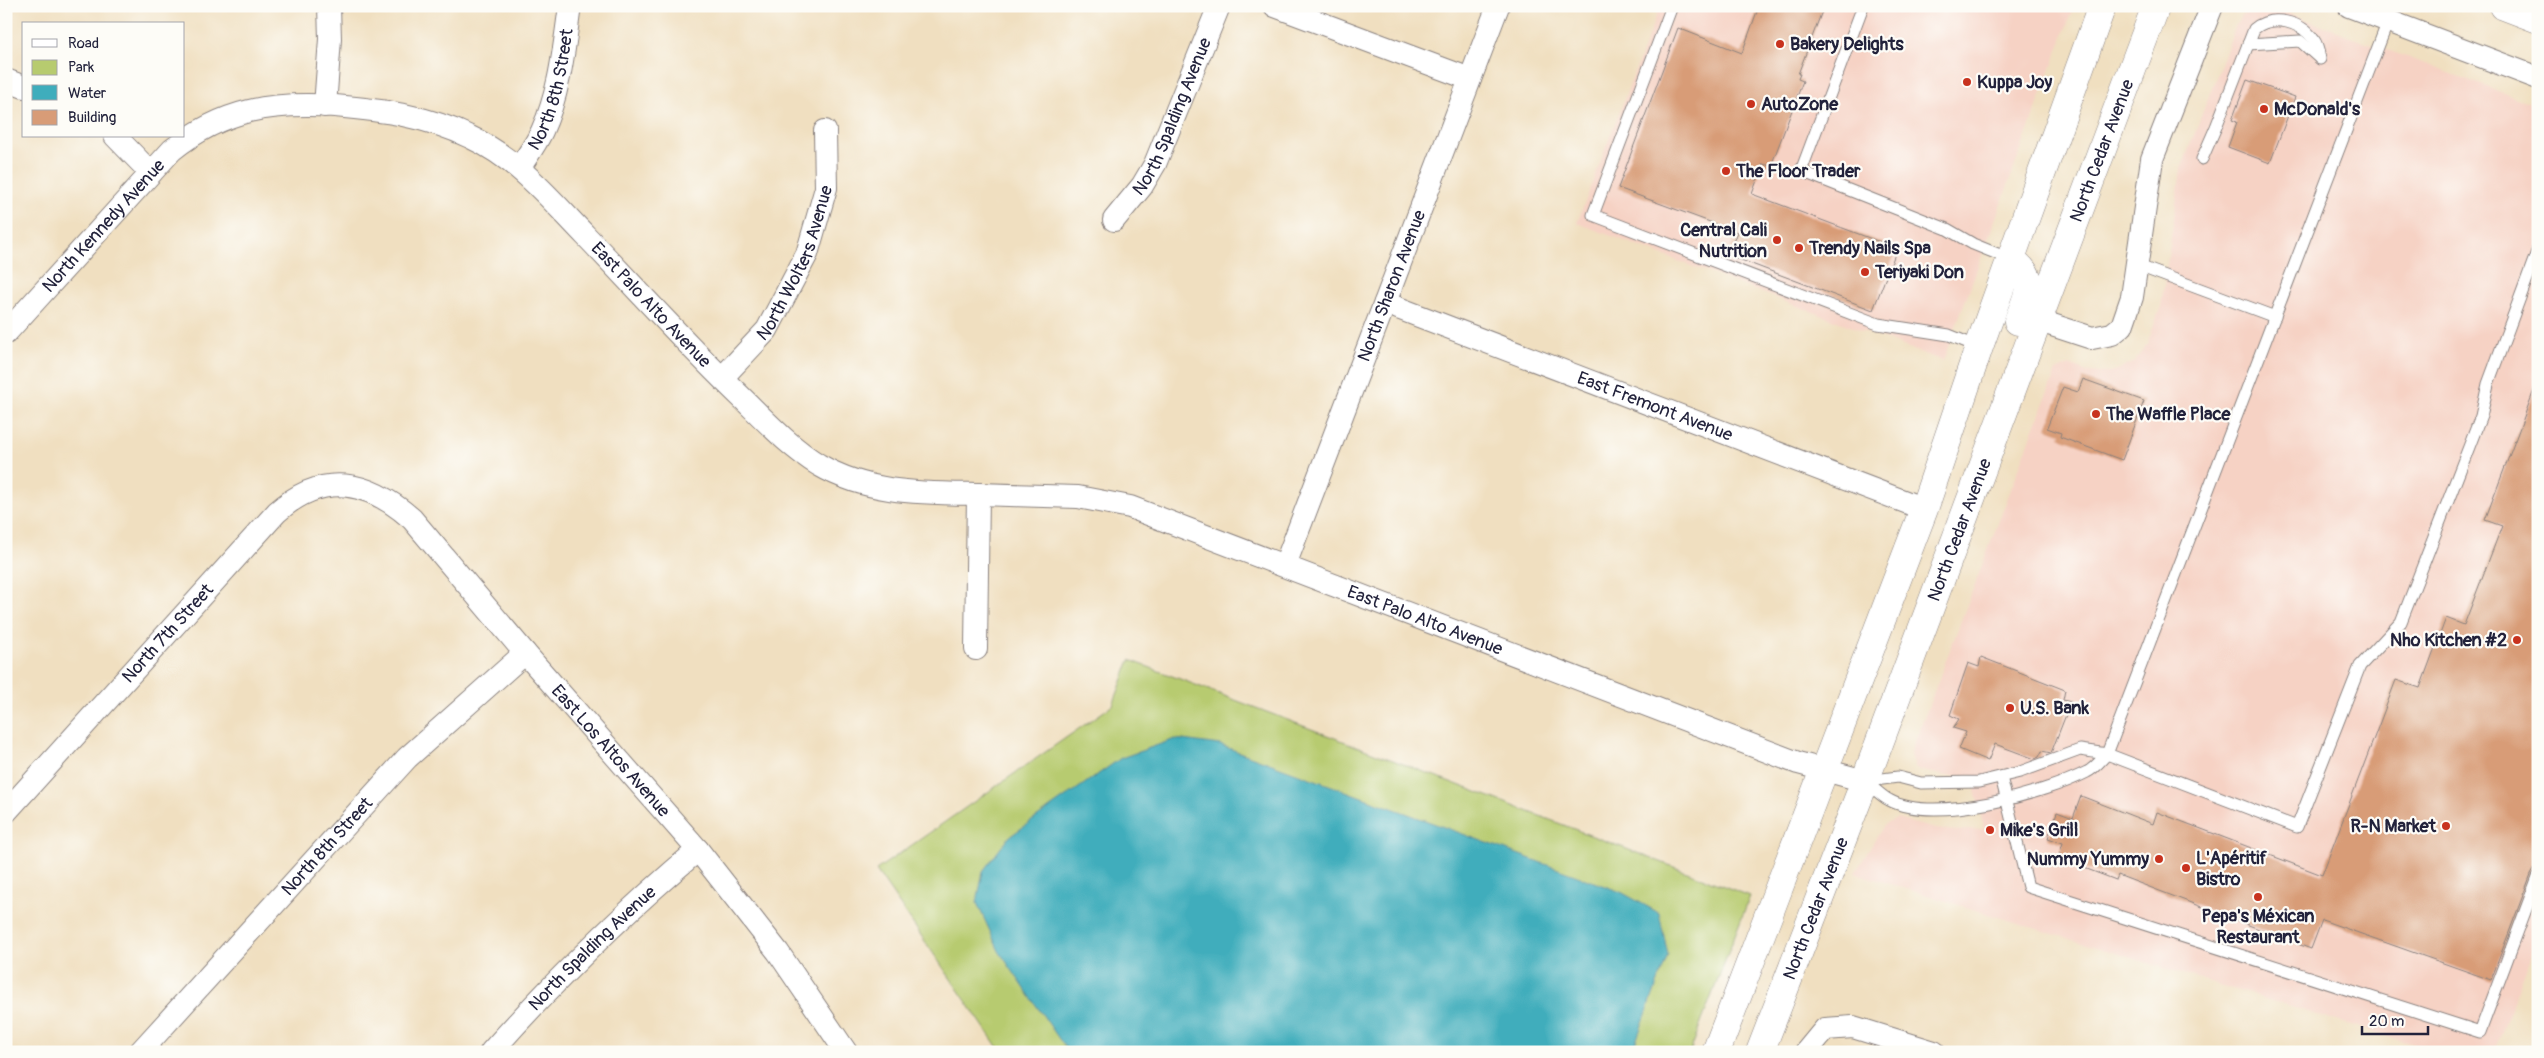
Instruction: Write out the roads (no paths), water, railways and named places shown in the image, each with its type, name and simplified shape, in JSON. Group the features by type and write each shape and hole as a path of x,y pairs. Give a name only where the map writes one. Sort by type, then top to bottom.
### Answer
{"main road":[{"path":"1716,1052 1924,509 1979,346 2102,6"},
{"name":"North Cedar Avenue","path":"1760,1052 1865,781 2156,6"},
{"path":"2504,6 2538,19"},
{"path":"1960,529 1975,439 2028,296 2030,283 2025,269 2010,259"}],"street":[{"path":"325,106 330,39 329,6"},
{"name":"North 8th Street","path":"520,167 542,132 553,100 560,73 570,6"},
{"name":"North Spalding Avenue","path":"1114,220 1142,186 1155,164 1219,6"},
{"path":"1275,6 1470,79"},
{"name":"North Sharon Avenue","path":"1284,565 1498,6"},
{"path":"2037,320 2083,337 2092,338 2112,334 2122,326 2128,311 2152,159 2212,6"},
{"path":"2349,6 2538,78"},
{"path":"6,80 22,86"},
{"name":"North Kennedy Avenue","path":"6,333 172,150 194,133 242,111 269,106 297,104 325,106"},
{"name":"East Palo Alto Avenue","path":"325,106 405,114 440,124 470,136 520,167 722,378 794,448 847,480 906,493 1078,497 1106,500 1130,507 1798,762 1865,781"},
{"name":"North Wolters Avenue","path":"722,378 767,330 807,254 826,188 825,131"},
{"path":"117,138 151,173"},
{"name":"East Fremont Avenue","path":"1384,303 1924,509"},
{"name":"East Los Altos Avenue","path":"346,485 364,488 380,495 412,519 525,653 698,850 778,952 846,1052"},
{"name":"North 7th Street","path":"6,812 277,512 292,499 307,491 325,486 346,485"},
{"path":"976,649 978,494"},
{"name":"North 8th Street","path":"140,1052 407,758 525,653"},
{"name":"North Spalding Avenue","path":"496,1050 583,952 635,903 698,850"},
{"path":"1806,1052 1825,1029 1853,1027 1934,1052"}],"lane":[{"path":"1672,6 1593,215 1878,324 1948,335 1979,346"},
{"path":"1863,6 1801,171 1947,229 1973,244 2010,259"},
{"path":"2202,159 2216,127 2248,44 2254,29 2261,23 2272,21 2295,24 2315,41 2320,59 2300,41 2248,44"},
{"path":"1865,781 1889,801 1919,808 1962,808 2031,793 2089,772 2107,754 2388,21"},
{"path":"1865,781 1898,777 1921,783 1956,784 2001,777 2080,750 2107,754 2297,827 2360,666 2401,622 2481,416 2488,384 2538,248"},
{"path":"2136,265 2275,317"},
{"path":"2001,777 2028,887 2480,1032 2538,877"}],"water":[{"path":"1175,739 1220,745 1621,892 1659,913 1668,955 1632,1052 1068,1052 999,951 977,903 983,871 1009,837 1121,758"}],"place":[{"name":"Bakery Delights","path":"1780,44"},
{"name":"Kuppa Joy","path":"1967,82"},
{"name":"AutoZone","path":"1751,104"},
{"name":"McDonald's","path":"2264,109"},
{"name":"The Floor Trader","path":"1726,171"},
{"name":"Central Cali Nutrition","path":"1777,240"},
{"name":"Trendy Nails Spa","path":"1799,248"},
{"name":"Teriyaki Don","path":"1865,272"},
{"name":"The Waffle Place","path":"2096,414"},
{"name":"Nho Kitchen #2","path":"2517,640"},
{"name":"U.S. Bank","path":"2010,708"},
{"name":"R-N Market","path":"2446,826"},
{"name":"Mike's Grill","path":"1990,830"},
{"name":"Nummy Yummy","path":"2159,859"},
{"name":"L'Apéritif Bistro","path":"2186,868"},
{"name":"Pepa's Méxican Restaurant","path":"2258,897"}]}
